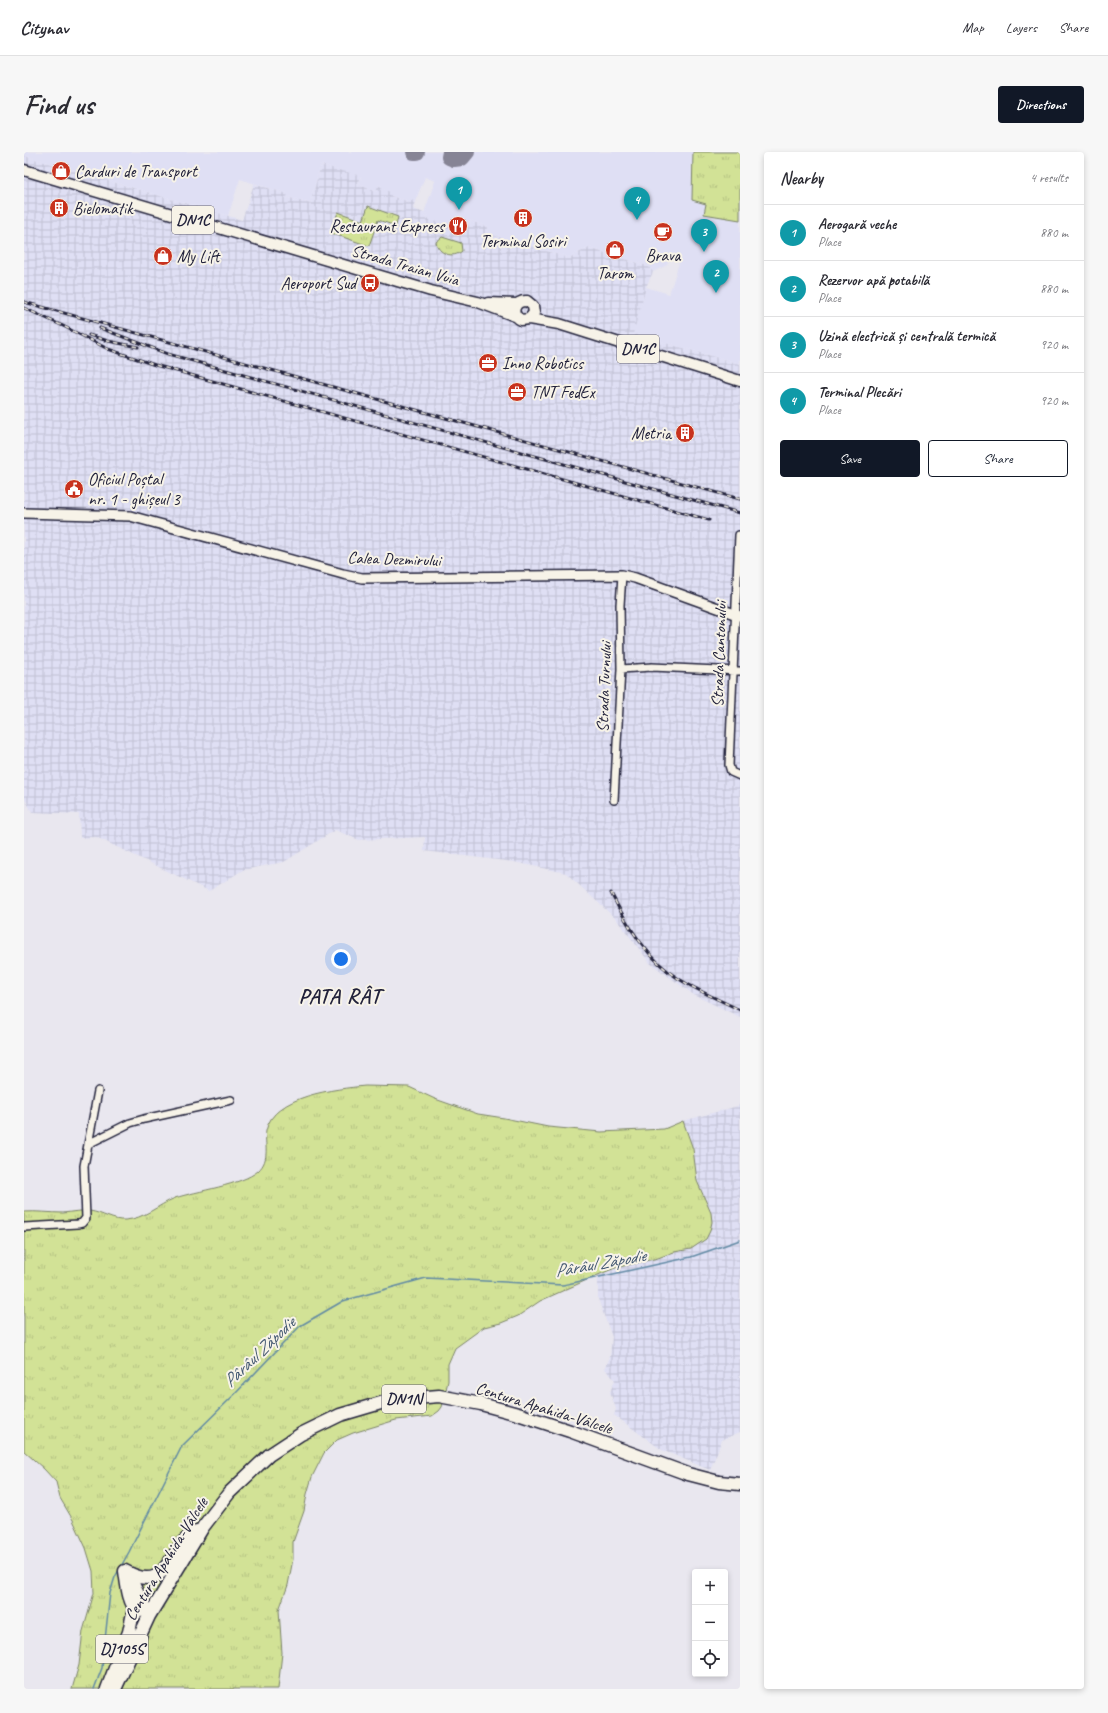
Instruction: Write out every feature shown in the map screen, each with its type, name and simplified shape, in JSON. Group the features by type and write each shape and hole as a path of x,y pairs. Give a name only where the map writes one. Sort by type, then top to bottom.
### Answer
{"highway":[{"name":"Centura Apahida-Vâlcele","path":"115,1689 149,1616 202,1527 229,1493 269,1456 301,1434 340,1415 391,1400 439,1396 481,1404 570,1431 688,1474 719,1482 740,1484"},
{"name":"DN1N","path":"125,1571 143,1579 158,1575 185,1539 202,1527"},
{"name":"DJ105S","path":"107,1689 129,1632 134,1608 125,1571"},
{"name":"DJ105S","path":"125,1571 133,1582 149,1616"},
{"name":"DJ105S","path":"134,1608 138,1612 149,1616"}],"main road":[{"name":"Strada Traian Vuia","path":"24,170 431,291 478,302 515,316 521,320 529,319 559,324 740,381"},
{"name":"Strada Traian Vuia","path":"478,302 516,304 520,301 527,301 531,303 534,310 559,324"},
{"path":"515,316 514,312 516,304"},
{"path":"529,319 532,317 534,310"},
{"name":"Calea Dezmirului","path":"24,513 119,514 130,516 362,578 622,575 635,578 738,615"}],"street":[{"name":"Strada Cantonului","path":"739,535 737,671 729,765 731,772 740,776"},
{"name":"Strada Turnului","path":"614,800 621,669 620,605 622,575"},
{"path":"621,669 652,667 737,671"},
{"path":"24,1227 74,1224 84,1221 86,1214 84,1176 88,1144 98,1091"},
{"path":"88,1144 130,1123 144,1118 231,1100"}],"shaded area":[{"path":"24,152 740,152 740,364 632,334 646,287 669,294 680,260 670,256 667,265 653,272 648,266 588,248 569,258 486,233 488,227 470,221 467,229 453,234 431,224 424,213 435,181 425,177 412,209 415,201 409,202 391,196 379,185 376,191 358,185 361,177 321,165 310,204 287,197 287,194 240,179 228,216 24,156"},
{"path":"24,156 242,220 254,184 288,194 287,197 310,204 321,165 361,176 358,185 376,191 378,185 391,193 391,196 409,202 410,200 415,201 413,209 424,213 431,223 439,221 446,224 453,234 467,229 470,221 488,227 486,233 569,258 588,248 648,266 653,272 646,287 633,334 740,364 740,1017 694,995 650,963 616,919 566,873 514,862 424,851 425,837 359,840 335,830 284,862 243,870 209,891 96,837 80,838 79,814 32,812 24,797"},
{"path":"740,1104 740,1432 722,1440 710,1470 662,1450 614,1415 616,1409 610,1392 615,1380 605,1369 610,1357 612,1337 598,1299 598,1275 615,1268 658,1258 674,1252 683,1251 711,1213 697,1181 693,1149 683,1121 738,1106"}],"green space":[{"path":"693,152 740,152 740,220 704,214 706,204 692,200"},
{"path":"368,206 398,217 396,226 378,220 369,246 331,233 338,212 363,221"},
{"path":"442,237 461,243 462,251 454,255 450,255 440,250 436,242"},
{"path":"365,1086 409,1087 435,1099 478,1114 548,1127 601,1132 664,1129 683,1121 693,1149 697,1181 711,1213 712,1222 710,1231 706,1239 691,1249 674,1252 658,1258 615,1268 540,1301 518,1316 501,1323 484,1327 455,1348 448,1364 448,1381 442,1407 439,1411 432,1416 396,1420 353,1433 337,1440 324,1453 312,1477 304,1511 293,1542 293,1559 288,1585 279,1610 282,1653 278,1689 72,1689 79,1665 83,1631 94,1593 93,1571 86,1548 73,1520 60,1498 56,1482 24,1451 24,1212 63,1213 87,1211 121,1220 132,1219 145,1214 175,1198 241,1180 251,1176 262,1166 266,1156 266,1131 271,1119 280,1109 307,1096 338,1089"}],"waterway":[{"name":"Pârâul Zăpodie","path":"94,1689 102,1668 110,1593 115,1577 182,1446 235,1394 300,1326 343,1301 426,1278 563,1285 691,1257 740,1240"}],"taxiway":[{"path":"450,152 449,157 454,159 462,158 467,152"}],"railway":[{"path":"24,302 740,499"},
{"path":"24,308 108,349 155,365 709,520"},
{"path":"100,328 168,354 740,513"},
{"path":"89,335 108,341 138,347"},
{"path":"611,893 639,941 658,962 679,979 740,1010"}],"place":[{"name":"Carduri de Transport","path":"61,171"},
{"name":"Bielomatik","path":"59,208"},
{"name":"Aerogară veche","path":"459,210"},
{"name":"Terminal Sosiri","path":"523,218"},
{"name":"Terminal Plecări","path":"637,220"},
{"name":"Restaurant Express","path":"458,226"},
{"name":"Brava","path":"663,232"},
{"name":"Tarom","path":"615,250"},
{"name":"Uzină electrică și centrală termică","path":"704,252"},
{"name":"My Lift","path":"163,256"},
{"name":"Aeroport Sud","path":"370,283"},
{"name":"Rezervor apă potabilă","path":"716,293"},
{"name":"Inno Robotics","path":"488,363"},
{"name":"TNT FedEx","path":"517,392"},
{"name":"Metria","path":"685,433"},
{"name":"Oficiul Poștal nr. 1 - ghișeul 3","path":"74,489"}],"district":[{"name":"PATA RÂT","path":"340,996"}]}
